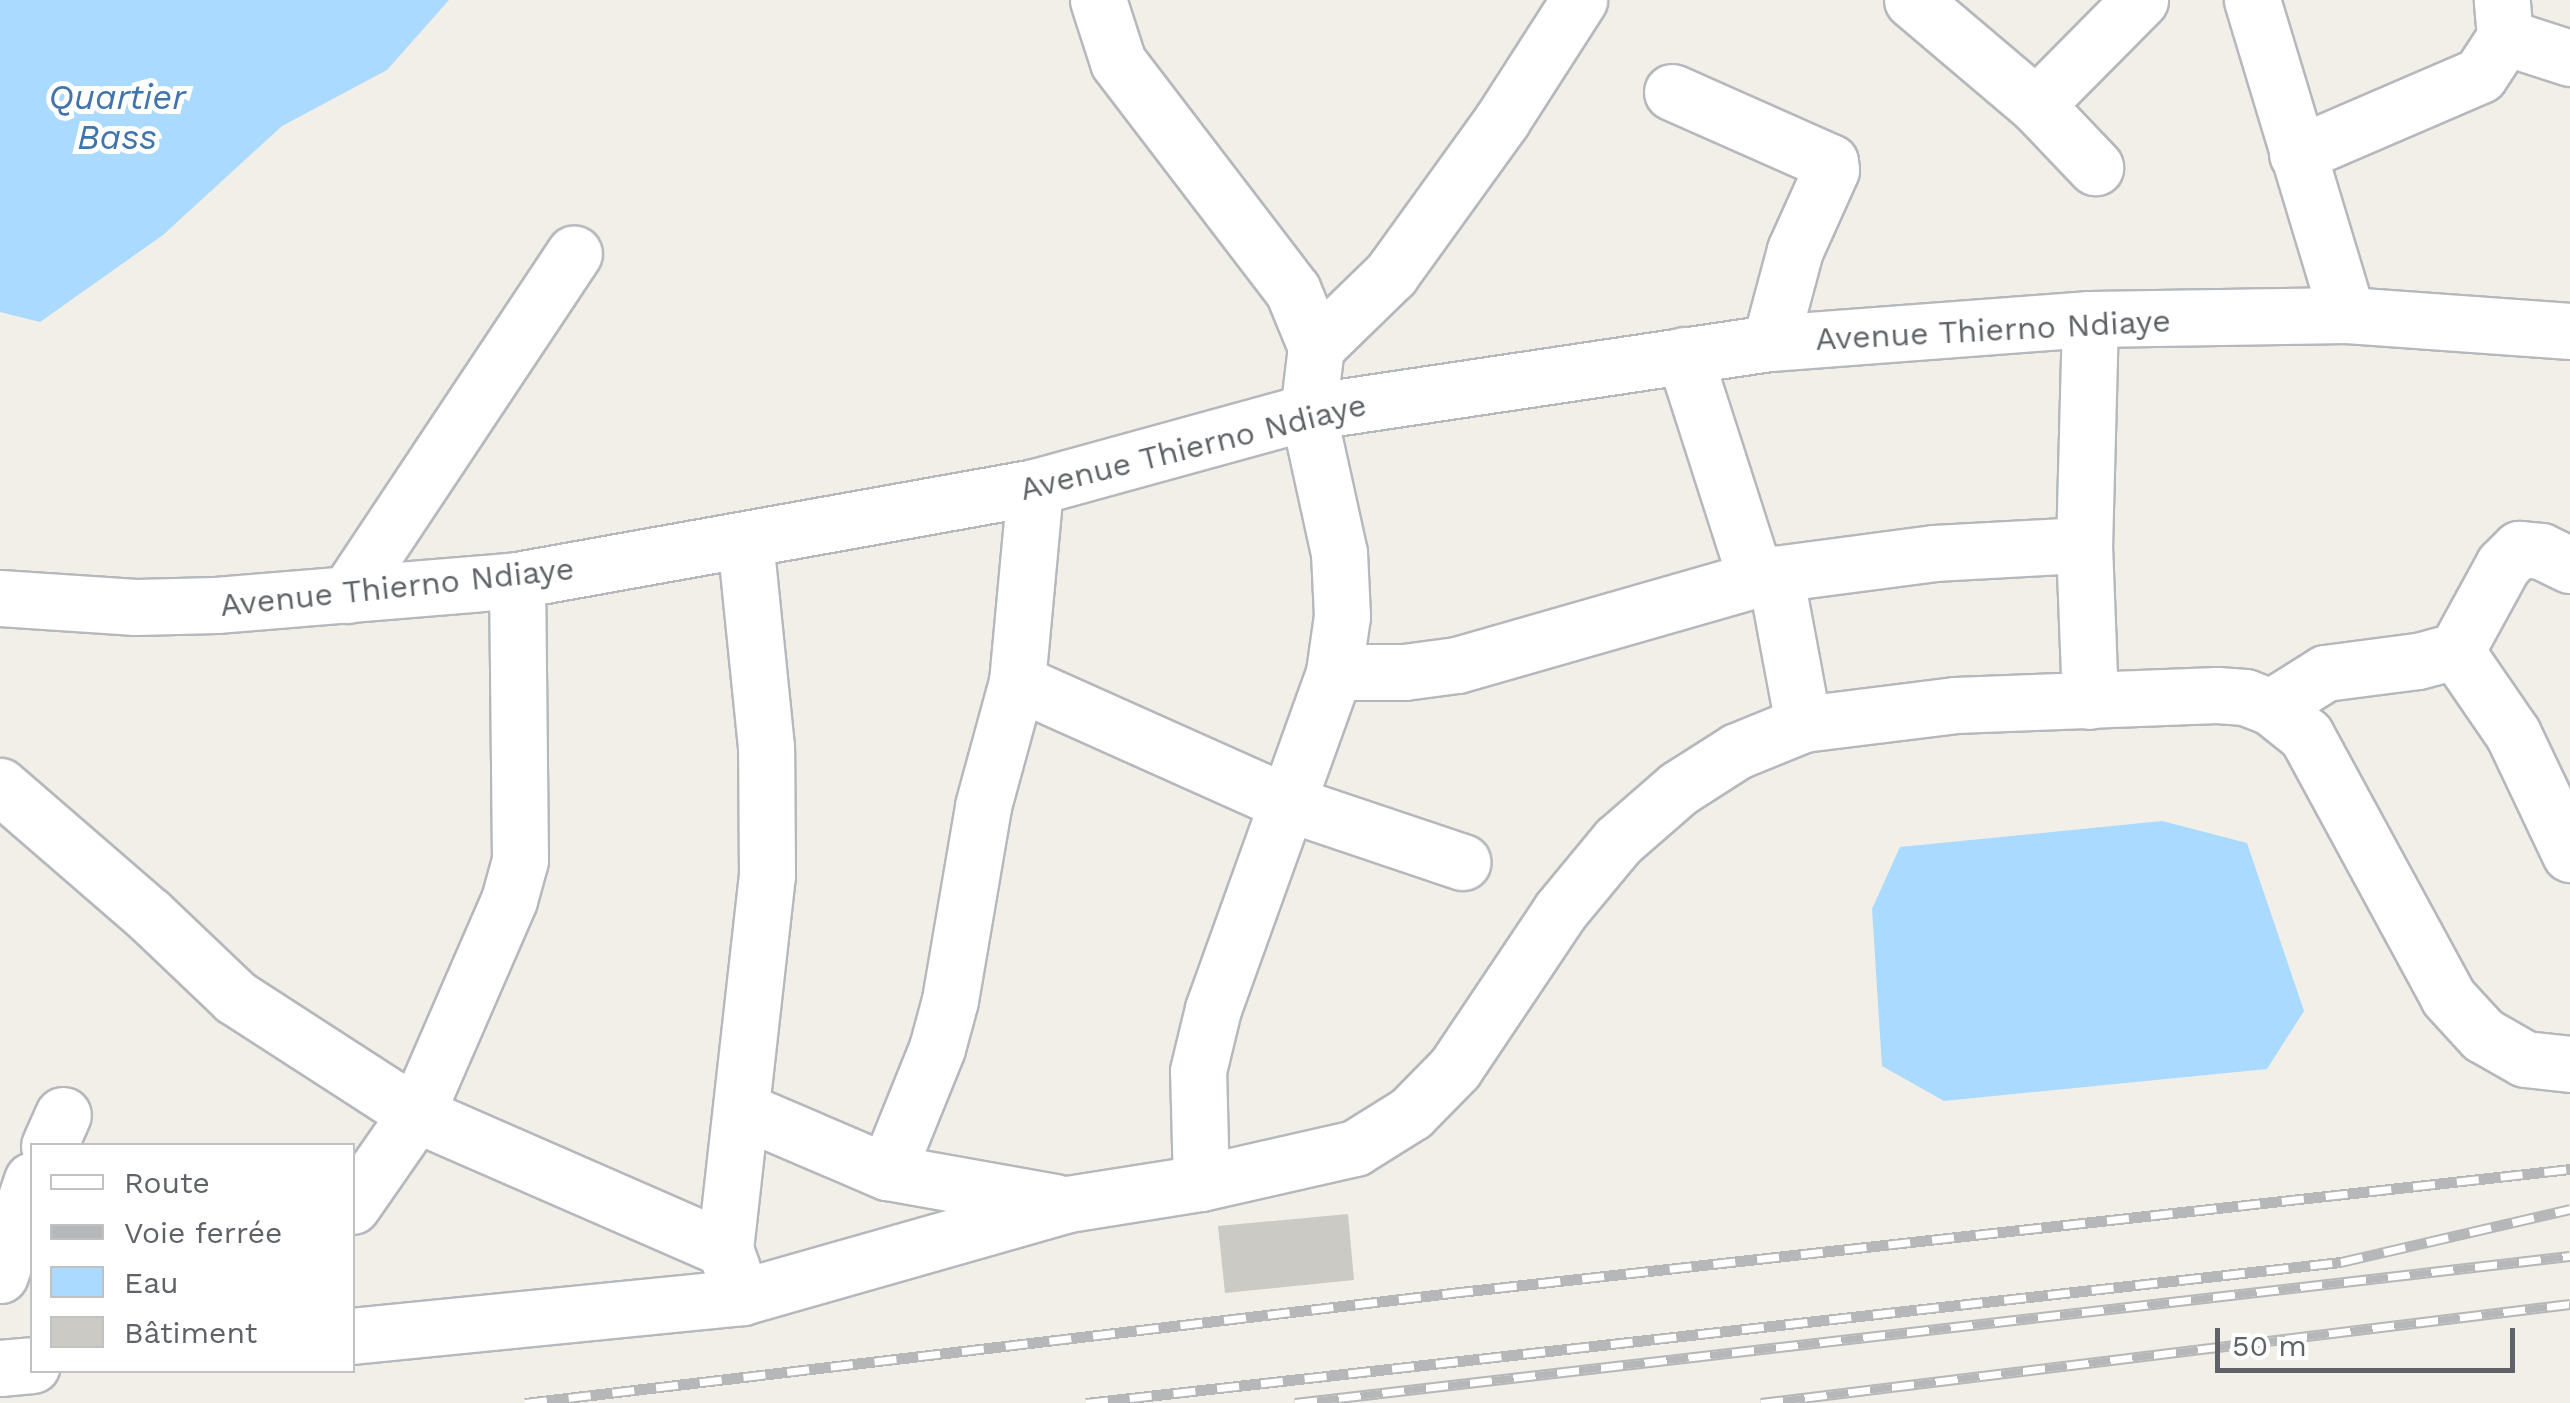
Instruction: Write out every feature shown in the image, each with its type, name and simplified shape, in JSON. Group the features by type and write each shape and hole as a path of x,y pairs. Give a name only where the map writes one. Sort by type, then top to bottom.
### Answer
{"street":[{"path":"1098,0 1118,62 1293,292 1316,348 1308,412 1340,553 1342,616 1334,672 1290,804 1213,1009 1198,1071 1201,1183"},
{"path":"1316,348 1391,274 1502,120 1579,0"},
{"path":"1912,0 2036,105 2095,167"},
{"path":"2036,105 2140,0"},
{"path":"2252,0 2346,315"},
{"path":"2296,154 2480,75 2504,18 2570,58"},
{"path":"1672,92 1830,162 1831,170 1795,250 1770,344"},
{"path":"347,595 574,253"},
{"name":"Avenue Thierno Ndiaye","path":"0,598 136,607 517,580 1035,488 1308,412 1770,344 2090,320 2346,315 2570,332"},
{"path":"2090,320 2084,545 2090,701"},
{"path":"1684,356 1766,577 1803,724"},
{"path":"888,1172 938,1048 984,806 1016,682 1035,488"},
{"path":"734,1273 742,1110 767,876 766,747 746,542"},
{"path":"1334,672 1404,672 1458,665 1766,577 1934,553 2084,545"},
{"path":"2271,707 2325,673 2418,661 2456,651 2503,565 2519,550 2541,551 2570,565"},
{"path":"355,1202 416,1114 510,900 520,860 517,580"},
{"path":"2456,651 2513,734 2570,854"},
{"path":"1016,682 1290,804 1462,862"},
{"path":"355,1336 734,1273 1068,1204 1201,1183 1355,1148 1411,1112 1455,1068 1560,911 1618,840 1679,788 1737,751 1803,724 1955,705 2218,695 2245,697 2271,707 2306,735 2448,997 2483,1034 2526,1059 2570,1064"},
{"path":"3,797 149,914 235,996 416,1114 734,1273"},
{"path":"742,1110 888,1172 1068,1204"},
{"path":"1,1269 30,1186"},
{"path":"0,1368 30,1366"}],"water":[{"name":"Quartier Bass","path":"0,0 449,0 387,70 282,126 163,235 40,322 0,312"},
{"path":"2162,821 2247,843 2304,1011 2267,1069 1944,1101 1882,1066 1872,909 1900,847"}],"building":[{"path":"1348,1214 1354,1280 1225,1293 1218,1226"}],"railway":[{"path":"525,1403 1451,1293 2570,1169"},
{"path":"1086,1403 2341,1262 2570,1209"},
{"path":"1295,1403 2570,1256"},
{"path":"1761,1403 2570,1304"}]}
